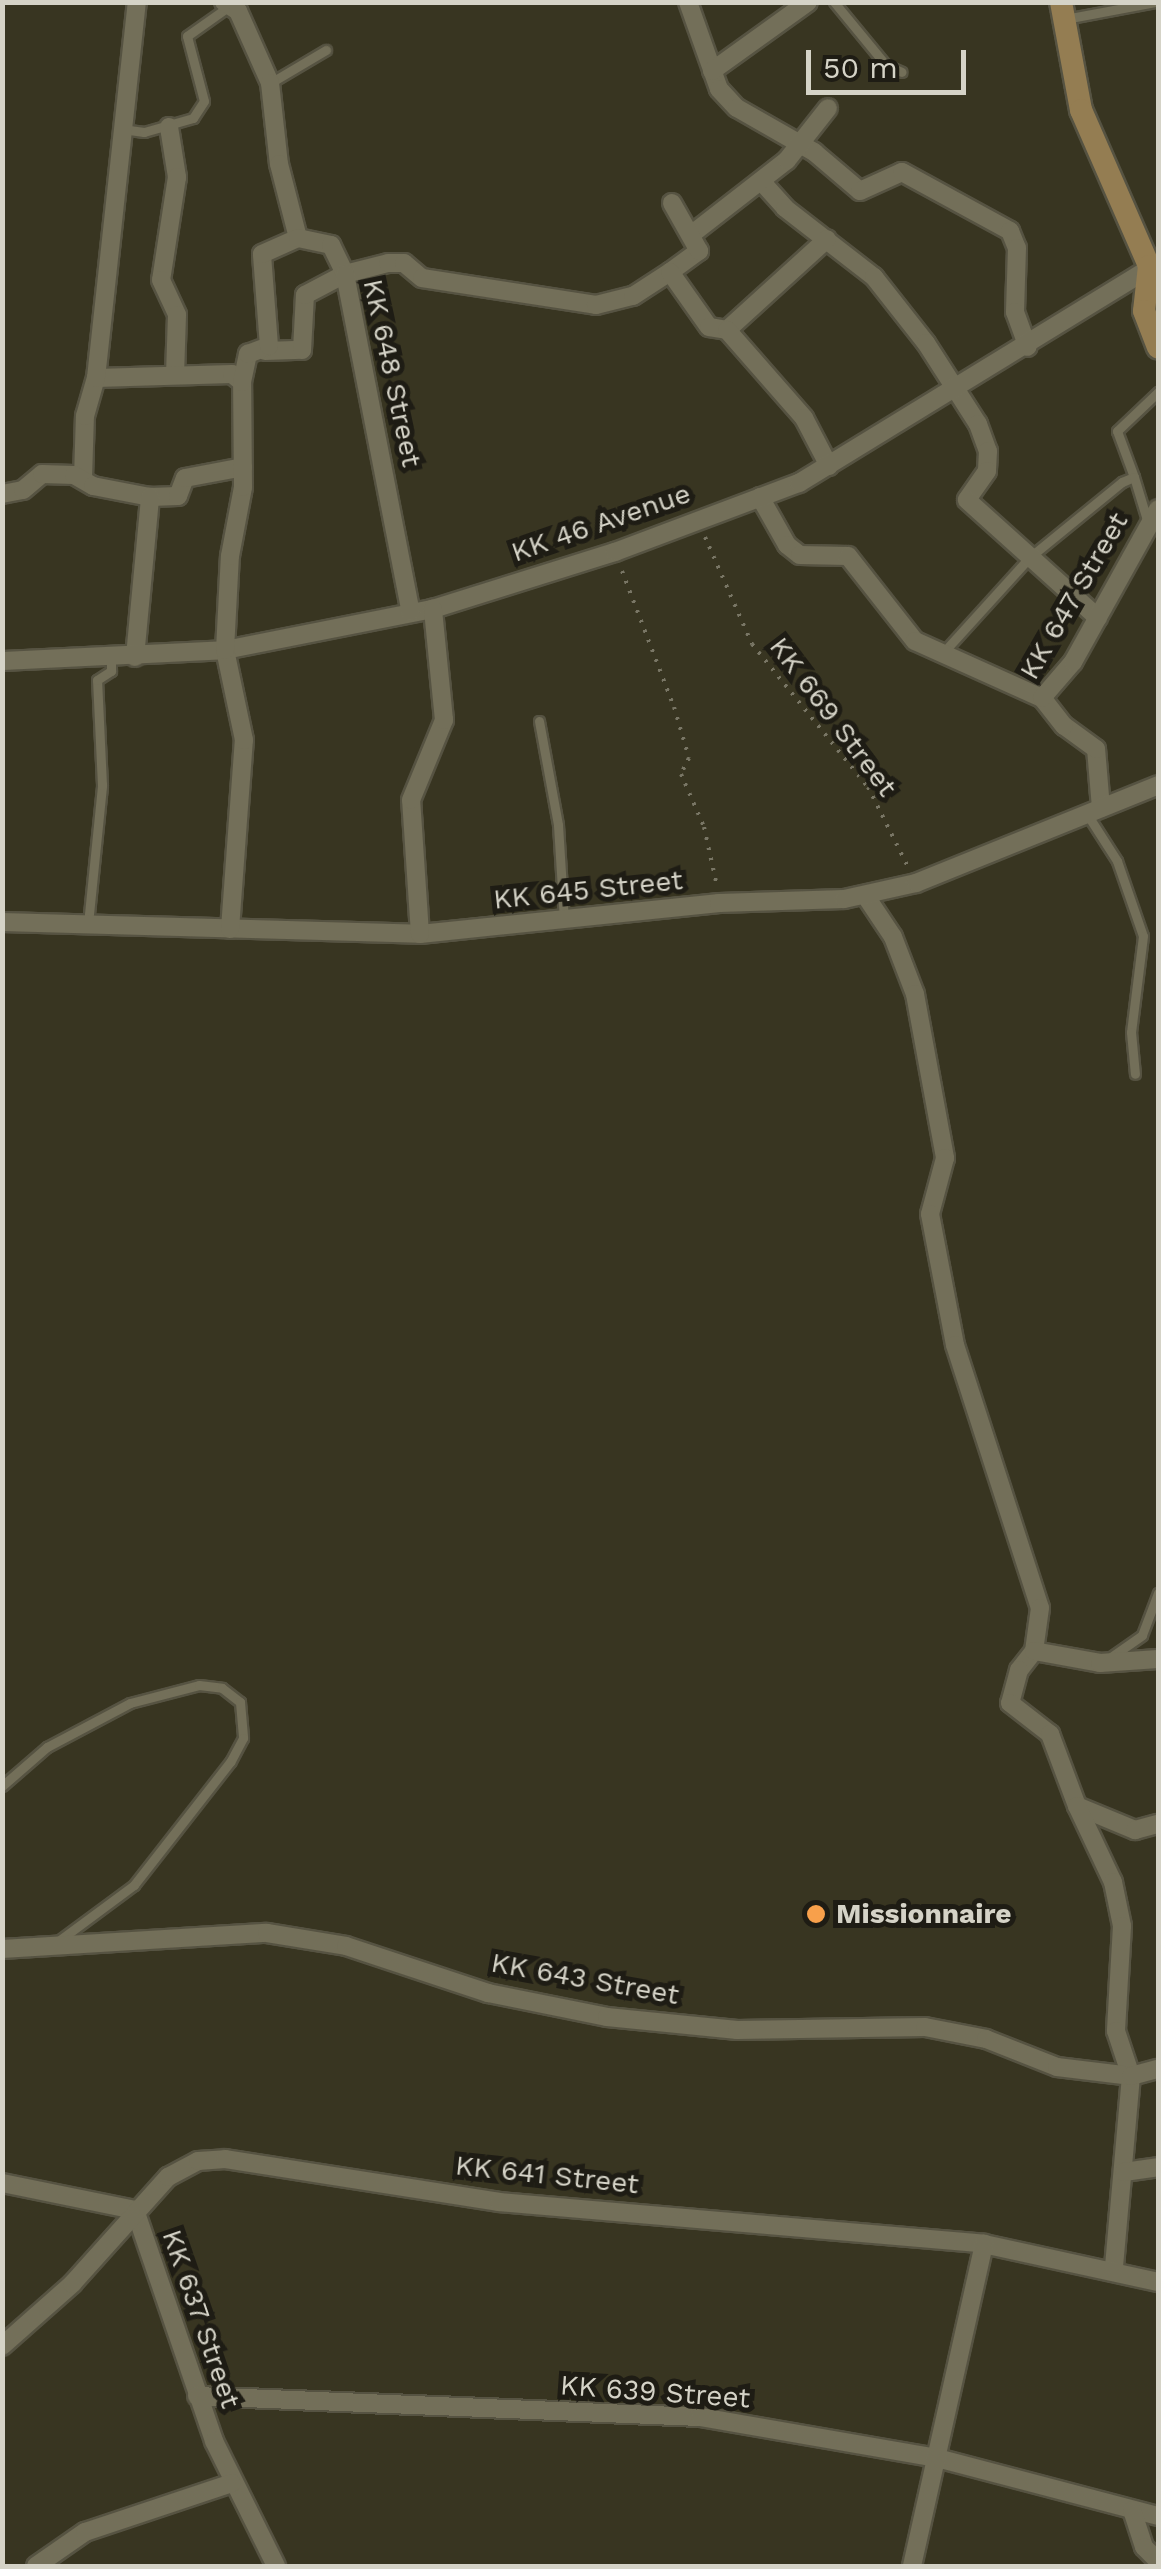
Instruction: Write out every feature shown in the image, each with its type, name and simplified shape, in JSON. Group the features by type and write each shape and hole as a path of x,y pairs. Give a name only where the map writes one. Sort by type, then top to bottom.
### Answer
{"main road":[{"path":"1062,11 1082,110 1154,264 1144,312 1158,347"}],"street":[{"path":"84,478 85,416 96,378 120,129 138,2"},
{"path":"688,2 712,71 737,108 802,146 860,191 902,172 1010,231 1017,248 1014,312 1028,347"},
{"path":"712,71 808,2"},
{"path":"226,5 238,11 270,82 279,164 298,238 262,254 265,350"},
{"path":"692,234 802,146 828,108"},
{"path":"169,127 176,177 161,280 178,315 175,374"},
{"path":"761,181 874,276 954,392 988,451 987,471 967,500 1098,618"},
{"path":"230,929 244,740 225,650 243,468 242,382 248,354 302,350 305,295 345,274 404,263 422,278 596,305 634,296 699,251 672,204"},
{"name":"KK 648 Street","path":"298,238 331,245 345,274 410,612"},
{"path":"727,330 827,238"},
{"name":"KK 46 Avenue","path":"2,661 111,660 225,650 433,609 615,552 760,497 829,466 1028,347 1154,264"},
{"path":"670,272 709,326 727,330 804,418 829,466"},
{"path":"96,378 232,374 242,382"},
{"path":"2,494 23,490 34,475 84,478 93,486 150,497 178,496 185,478 243,468"},
{"path":"135,656 150,497"},
{"path":"760,497 787,545 800,556 848,556 915,641 940,657 1042,698"},
{"name":"KK 647 Street","path":"1094,811 1096,748 1042,698 1073,662 1153,516"},
{"path":"420,934 411,800 444,720 433,609"},
{"name":"KK 645 Street","path":"2,922 420,934 719,903 866,895 916,883 1158,784"},
{"path":"866,895 894,937 915,994 945,1158 930,1214 955,1345 1040,1608 1034,1651 1019,1670 1010,1703 1050,1734 1120,1902 1116,2031 1131,2076 1114,2268"},
{"path":"1034,1651 1100,1663 1158,1660"},
{"path":"1077,1806 1135,1830 1158,1824"},
{"name":"KK 643 Street","path":"2,1949 46,1950 268,1933 346,1946 488,1993 606,2016 736,2030 924,2027 986,2039 1057,2067 1131,2076 1158,2070"},
{"name":"KK 641 Street","path":"2,2346 72,2284 168,2177 198,2160 225,2159 499,2202 984,2244 1114,2268 1158,2282"},
{"path":"1124,2172 1158,2167"},
{"name":"KK 637 Street","path":"2,2183 135,2210 197,2396 232,2483 276,2566"},
{"path":"912,2566 984,2244"},
{"name":"KK 639 Street","path":"197,2396 700,2417 936,2458 1158,2516"},
{"path":"36,2566 85,2532 232,2483"},
{"path":"1132,2510 1144,2547 1158,2561"}],"lane":[{"path":"834,2 886,64 902,72"},
{"path":"1062,11 1156,2"},
{"path":"120,129 169,127 193,118 204,101 187,36 226,5"},
{"path":"270,82 326,50"},
{"path":"1153,516 1118,431 1158,392"},
{"path":"940,657 1030,557 1134,477"},
{"path":"88,924 102,803 96,680 111,671 111,660"},
{"path":"538,721 558,825 564,920"},
{"path":"1094,811 1138,906 1143,936 1131,1032 1135,1074"},
{"path":"1100,1663 1142,1635 1158,1593"},
{"path":"2,1786 47,1747 169,1690 222,1688 240,1702 245,1716 243,1738 230,1762 134,1884 46,1950"}],"path":[{"name":"KK 669 Street","path":"696,520 752,644 868,787 916,883"},
{"path":"615,552 684,741 689,758 681,774 704,827 719,903"}],"place":[{"name":"Missionnaire","path":"816,1914"}]}
